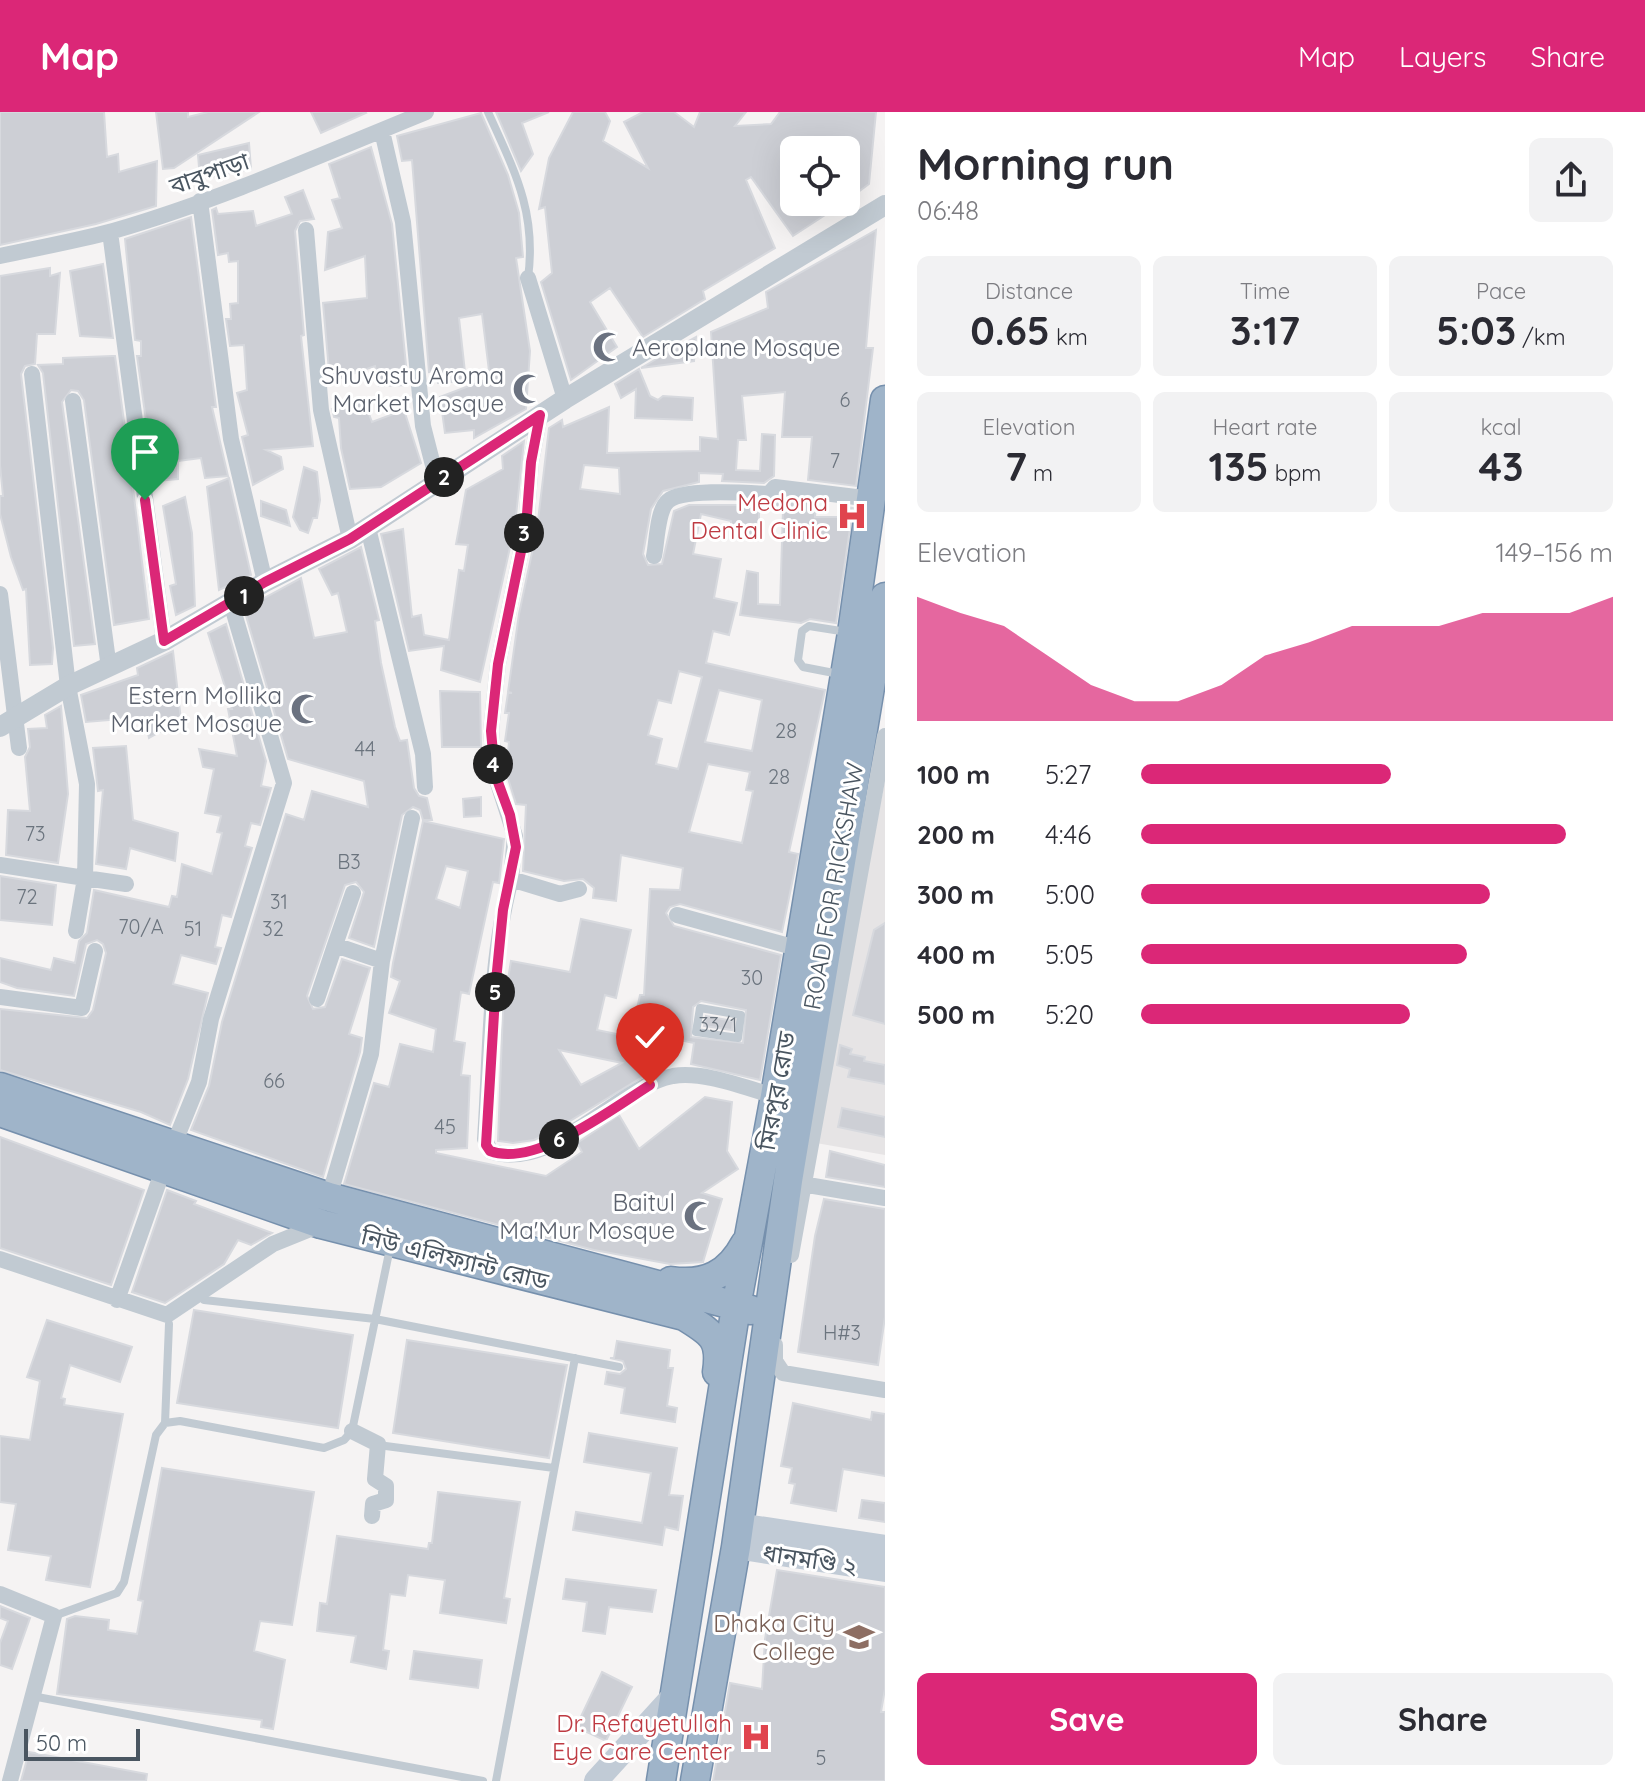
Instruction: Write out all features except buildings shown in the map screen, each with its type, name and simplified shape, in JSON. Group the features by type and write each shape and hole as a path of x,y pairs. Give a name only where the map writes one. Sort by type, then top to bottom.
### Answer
{"highway":[{"name":"মিরপুর রোড","path":"695,1781 738,1536 767,1314 795,1183 861,656 872,499 885,400"},
{"name":"মিরপুর রোড","path":"661,1781 736,1307 800,949 861,656 885,597"},
{"name":"নিউ এলিফ্যান্ট রোড","path":"0,1087 169,1155 321,1224 684,1316 716,1340 720,1351 696,1509 700,1539"},
{"name":"নিউ এলিফ্যান্ট রোড","path":"0,1112 767,1314"},
{"path":"615,1274 698,1282 730,1269 748,1238"}],"main road":[{"name":"ধানমণ্ডি ২","path":"738,1536 885,1547"},
{"name":"ধানমণ্ডি ২","path":"738,1536 885,1570"},
{"path":"596,1781 677,1692"}],"street":[{"name":"বাবুপাড়া","path":"0,256 110,232 200,201 426,112"},
{"path":"382,131 403,222 423,426 437,481"},
{"path":"200,201 231,439 265,582"},
{"path":"8,722 68,686 164,641 265,582 359,534 565,399 885,205"},
{"path":"306,230 321,410 423,754 425,787"},
{"path":"110,232 164,641"},
{"path":"528,278 559,368 565,399"},
{"path":"32,374 68,686 87,784 85,878 76,931"},
{"path":"73,401 109,668"},
{"path":"540,415 531,462 526,527 498,664 491,731 495,774 515,836 511,879 503,910 485,1139 490,1151 510,1156 544,1147 650,1085 670,1077 689,1075 775,1096"},
{"path":"654,556 663,507 668,500 679,497 734,492 769,494 775,487 872,499"},
{"path":"0,594 8,722 19,748"},
{"path":"117,1300 199,1082 211,1019 284,783 231,603"},
{"name":"ROAD FOR RICKSHAW","path":"885,736 795,1183 775,1348 775,1361 783,1373 885,1390"},
{"path":"329,1197 371,1054 382,961 412,818"},
{"path":"0,865 126,884"},
{"path":"511,879 560,894 579,889"},
{"path":"317,999 353,893"},
{"path":"677,915 800,949"},
{"path":"335,945 382,961"},
{"path":"0,997 82,1008 95,951"},
{"path":"795,1183 885,1198"},
{"path":"0,1259 167,1315 273,1244 321,1224"},
{"path":"352,1431 378,1444 375,1479 386,1486 386,1500 373,1504 372,1516"},
{"path":"0,1594 54,1616 10,1781"}],"lane":[{"path":"488,112 525,201 533,243 528,278"},
{"path":"809,626 861,656 803,667 798,660 802,631 809,626"},
{"path":"700,1008 741,1015 738,1038 696,1032 700,1008"},
{"path":"165,1423 180,1421 324,1448 344,1440 352,1431 392,1242"},
{"path":"204,1300 375,1319 619,1367"},
{"path":"54,1616 117,1593 124,1582 156,1435 165,1423 169,1324"},
{"path":"496,1781 575,1358"},
{"path":"378,1444 554,1468"},
{"path":"31,1695 483,1781"}],"shaded area":[{"path":"885,780 885,1155 816,1143"}],"place":[{"name":"Aeroplane Mosque","path":"608,347"},
{"name":"Shuvastu Aroma Market Mosque","path":"528,389"},
{"name":"Medona Dental Clinic","path":"852,516"},
{"name":"Estern Mollika Market Mosque","path":"306,709"},
{"name":"Baitul Ma'Mur Mosque","path":"699,1216"},
{"name":"Dhaka City College","path":"859,1637"},
{"name":"Dr. Refayetullah Eye Care Center","path":"756,1737"}],"route":[{"path":"145,500 164,641 265,582 350,539 540,415 531,462 526,527 498,664 491,731 495,774 510,815 516,847 503,910 486,1145 490,1151 510,1156 544,1147 650,1085"}]}
